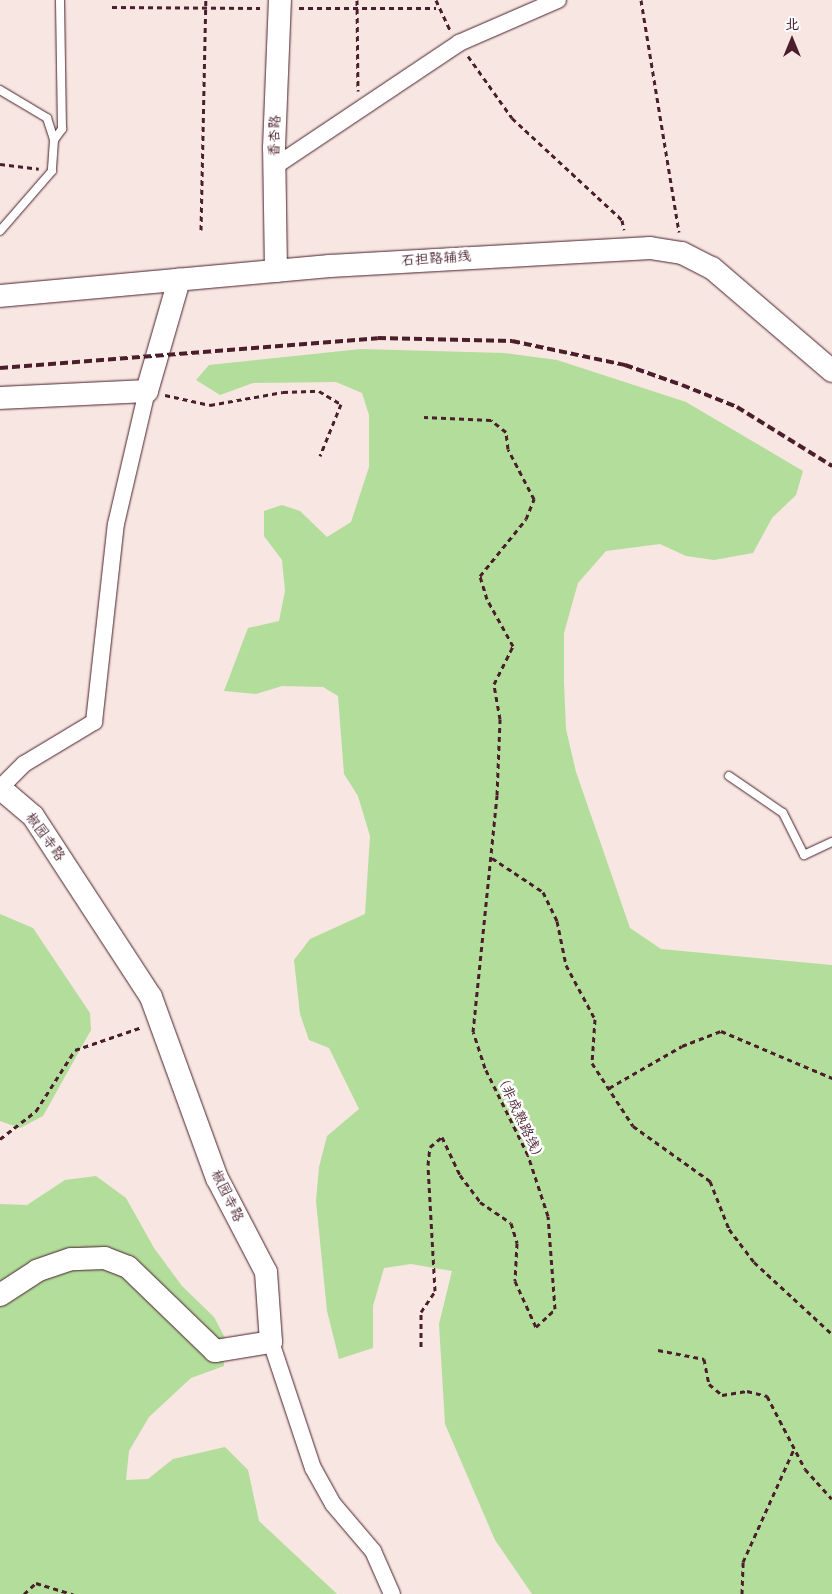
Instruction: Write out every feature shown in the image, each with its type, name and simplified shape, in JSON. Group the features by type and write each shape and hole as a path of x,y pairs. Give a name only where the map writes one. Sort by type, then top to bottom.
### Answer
{"street":[{"name":"香杏路","path":"276,271 274,167 280,0"},
{"path":"274,167 459,43 558,0"},
{"name":"石担路辅线","path":"0,296 276,271 629,248 682,253 744,293 832,371"},
{"path":"0,788 24,764 94,722 116,524 147,391 179,280"},
{"path":"0,398 147,391"},
{"name":"椒园寺路","path":"0,788 33,816 150,997 217,1178 266,1272 271,1342"},
{"path":"0,1295 46,1268 71,1259 105,1258 128,1267 215,1351 271,1342 313,1468 333,1504 373,1551 392,1594"}],"lane":[{"path":"54,140 62,129 60,0"},
{"path":"0,90 47,118 54,140 52,171 0,232"},
{"path":"729,776 783,813 804,856 832,842"}],"path":[{"path":"201,230 206,0"},
{"path":"357,0 354,84 364,105"},
{"path":"436,0 459,43 512,118 622,220 629,248"},
{"path":"641,0 682,253"},
{"path":"0,164 52,171"},
{"path":"147,391 210,405 283,392 319,391 341,404 320,456"},
{"name":"（非成熟路线）","path":"421,1347 421,1312 435,1290 428,1165 430,1147 442,1136 460,1175 480,1202 511,1223 518,1243 515,1281 536,1327 556,1308 548,1216 528,1155 488,1075 473,1032 492,858 500,756 494,684 513,646 487,599 480,576 526,519 534,499 508,450 506,432 491,420 424,417"},
{"path":"492,858 543,892 557,922 566,965 596,1019 592,1063 633,1126 710,1181 729,1229 754,1262 832,1334"},
{"path":"0,1139 36,1111 75,1050 160,1022"},
{"path":"609,1088 682,1046 721,1031 832,1078"},
{"path":"658,1350 704,1358 709,1384 722,1395 747,1391 767,1396 805,1469 832,1499"},
{"path":"742,1594 743,1562 794,1449"},
{"path":"24,1594 36,1583 73,1594"}],"green space":[{"path":"361,349 504,353 557,360 686,402 803,471 796,495 772,518 753,553 714,560 686,556 660,544 606,551 578,583 564,633 564,683 566,729 576,772 630,928 661,949 832,965 832,1594 532,1594 495,1540 445,1424 439,1324 452,1271 411,1264 384,1268 373,1306 373,1348 339,1359 327,1311 316,1201 319,1167 327,1136 359,1109 329,1048 309,1040 300,1014 294,960 310,939 365,914 370,836 358,796 344,774 338,696 323,687 282,686 256,694 224,691 248,628 279,621 285,591 282,560 264,536 264,511 282,505 300,511 327,537 351,522 369,467 369,415 362,393 336,382 253,383 220,395 196,380 209,365"},
{"path":"0,914 33,928 90,1013 91,1030 43,1116 20,1128 0,1121"},
{"path":"96,1176 126,1198 154,1248 182,1286 214,1317 225,1338 224,1366 191,1378 149,1417 129,1451 126,1480 148,1479 173,1459 225,1447 248,1470 259,1521 337,1594 0,1594 0,1204 27,1205 65,1180"}],"railway":[{"path":"0,368 378,338 512,341 625,365 682,385 737,407 832,466"}]}
